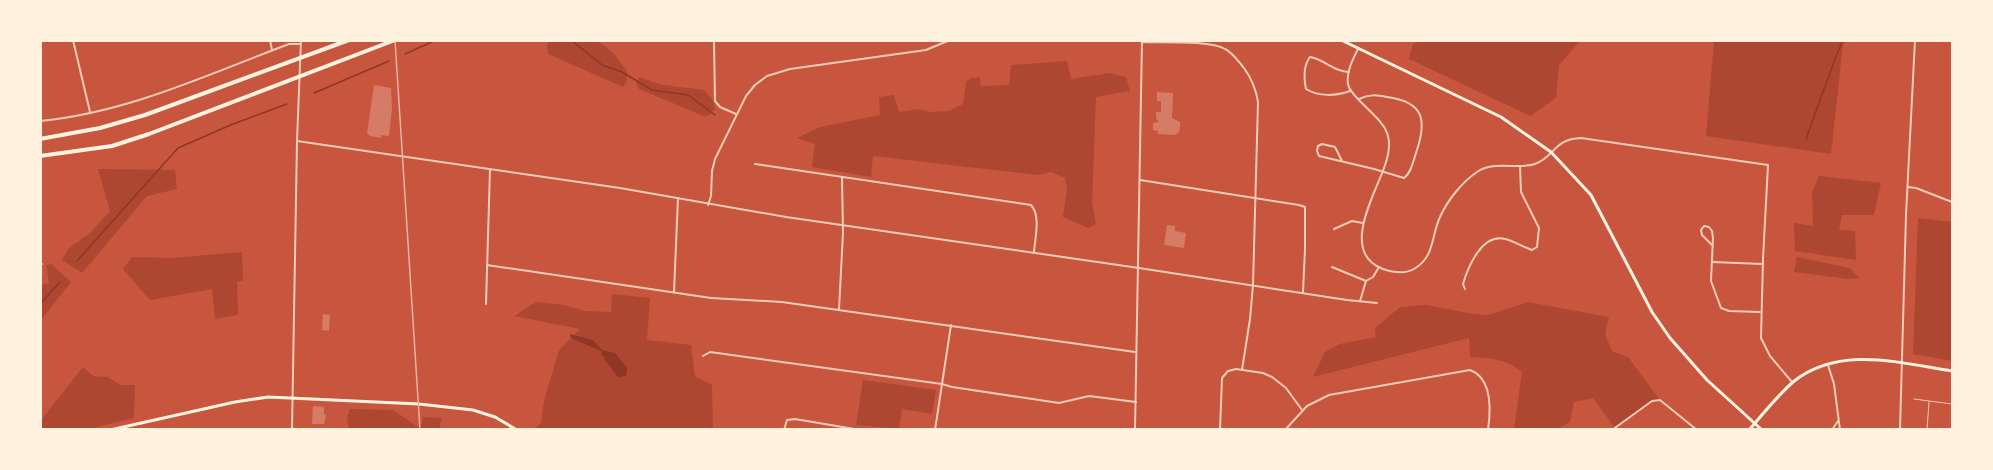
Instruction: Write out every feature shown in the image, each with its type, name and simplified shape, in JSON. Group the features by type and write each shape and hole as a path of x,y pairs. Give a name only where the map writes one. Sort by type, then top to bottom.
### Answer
{"highway":[{"path":"40,139 100,128 145,115 349,40"},
{"path":"40,156 112,146 149,135 394,41"}],"main road":[{"path":"1341,40 1501,117 1551,152 1591,195 1652,312 1670,338 1707,380 1762,429"},
{"path":"1749,429 1792,383 1806,373 1828,364 1865,359 1953,371"},
{"path":"110,429 263,397 419,404 472,410 495,417 517,429"}],"street":[{"path":"73,40 90,112"},
{"path":"270,40 272,50"},
{"path":"714,40 715,101 720,107 736,114"},
{"path":"708,205 715,159 736,114 755,85 779,71 926,50 950,40"},
{"path":"1900,429 1915,40"},
{"path":"1135,429 1142,41 1211,44 1224,48 1234,56 1251,78 1256,90 1258,102 1253,285 1242,370"},
{"path":"40,121 64,119 158,94 272,50 301,42 292,429"},
{"path":"1358,49 1349,72 1348,83 1351,91 1384,124 1389,134 1390,150 1363,223 1360,241 1367,256 1379,267 1393,272 1413,270 1426,259 1434,242 1439,218 1466,180 1478,170 1502,165 1520,166 1538,163 1563,141 1581,138 1768,165 1761,312 1763,343 1770,356 1792,383"},
{"path":"1349,72 1335,70 1314,57 1310,57 1306,61 1303,76 1306,89 1312,93 1338,96 1351,91"},
{"path":"1342,161 1335,147 1322,144 1318,146 1319,156 1399,178 1407,176 1423,134 1422,118 1412,105 1402,99 1374,95 1359,99"},
{"path":"297,141 678,198 708,205 1377,303"},
{"path":"755,164 1031,205 1036,219 1034,252"},
{"path":"1465,289 1463,284 1466,275 1480,250 1488,241 1503,238 1532,250 1537,247 1539,228 1521,192 1520,166"},
{"path":"486,304 490,169"},
{"path":"839,309 843,233 841,224 842,177"},
{"path":"1139,180 1305,207 1302,292"},
{"path":"1908,187 1918,188 1953,202"},
{"path":"674,292 678,198"},
{"path":"1334,229 1352,221 1363,223"},
{"path":"1712,245 1702,235 1701,230 1704,226 1713,231 1712,286 1721,308 1729,311 1761,312"},
{"path":"1712,262 1763,264"},
{"path":"488,265 711,298 782,302 839,309 1137,352"},
{"path":"1332,267 1366,281"},
{"path":"1360,301 1366,281 1373,277 1379,267"},
{"path":"935,429 951,325"},
{"path":"703,356 710,352 1060,403 1089,396 1136,402"},
{"path":"1828,364 1834,384 1840,429"},
{"path":"1220,429 1222,378 1228,371 1242,370 1263,373 1272,377 1286,388 1302,410"},
{"path":"1285,429 1302,410 1329,395 1470,370 1478,373 1485,381 1488,429"},
{"path":"1612,429 1652,401 1660,400 1697,429"},
{"path":"1833,429 1839,418"},
{"path":"784,429 787,420 795,420 860,429"}],"lane":[{"path":"1914,399 1953,404"},
{"path":"1927,429 1929,401"}],"shaded area":[{"path":"549,41 598,41 613,53 627,71 627,82 623,87 548,54"},
{"path":"1422,41 1580,41 1559,65 1556,98 1530,116 1409,59 1413,44"},
{"path":"1714,41 1846,41 1843,44 1831,154 1706,136"},
{"path":"1067,61 1071,79 1110,73 1126,77 1130,91 1096,97 1092,203 1096,224 1088,228 1063,217 1067,188 1065,178 1051,172 1038,175 873,156 871,177 812,167 815,144 797,138 820,127 880,115 879,97 894,95 899,112 918,109 930,112 949,111 963,104 966,82 971,78 980,77 981,86 1009,85 1011,65"},
{"path":"639,77 663,85 704,90 712,99 715,109 709,115 704,116 639,89 636,83"},
{"path":"98,169 175,170 177,189 147,196 82,273 62,260 69,248 90,233 110,211"},
{"path":"1819,176 1881,183 1874,215 1842,215 1839,230 1855,231 1856,260 1795,251 1794,223 1813,226 1812,193"},
{"path":"1918,218 1952,222 1952,361 1913,354"},
{"path":"242,252 243,281 237,282 238,315 215,319 212,289 150,300 123,269 132,257 171,258"},
{"path":"1797,257 1850,268 1859,278 1848,279 1794,272"},
{"path":"51,264 71,282 41,320 41,285 49,283 46,265"},
{"path":"612,294 650,298 647,340 691,345 695,376 712,385 713,429 535,429 541,423 544,401 559,350 580,329 514,316 536,302 564,305 585,311 611,312"},
{"path":"1528,302 1609,317 1605,334 1612,351 1628,357 1660,400 1652,401 1615,428 1593,398 1574,402 1570,422 1558,429 1514,429 1522,372 1504,362 1470,357 1469,338 1313,377 1325,352 1340,344 1376,337 1375,328 1400,307 1426,305 1488,315"},
{"path":"570,334 593,340 602,350 615,353 627,368 626,376 618,377 602,356 601,351 571,338"},
{"path":"83,367 93,376 108,377 120,385 135,385 134,418 88,429 41,429 41,420"},
{"path":"863,380 936,390 932,414 902,409 899,429 856,425"},
{"path":"350,409 393,410 418,427 423,417 442,418 439,429 349,429 347,418"}],"building":[{"path":"374,85 391,88 392,109 389,136 381,135 381,138 370,136 367,133"},
{"path":"1157,92 1173,93 1172,118 1180,122 1179,132 1175,135 1158,134 1158,131 1153,130 1153,123 1158,122 1156,112 1161,112 1161,101 1157,101"},
{"path":"1167,225 1175,226 1175,231 1186,233 1184,248 1164,245"},
{"path":"323,314 330,315 329,331 322,330"},
{"path":"313,406 324,407 324,415 326,415 324,424 312,424"}],"waterway":[{"path":"405,54 436,40"},
{"path":"571,40 602,65 622,72 652,90 688,95 715,115"},
{"path":"1806,139 1843,40"},
{"path":"314,93 389,61"},
{"path":"77,261 178,148 287,104"},
{"path":"40,304 60,282"}],"railway":[{"path":"395,40 420,430"}]}
